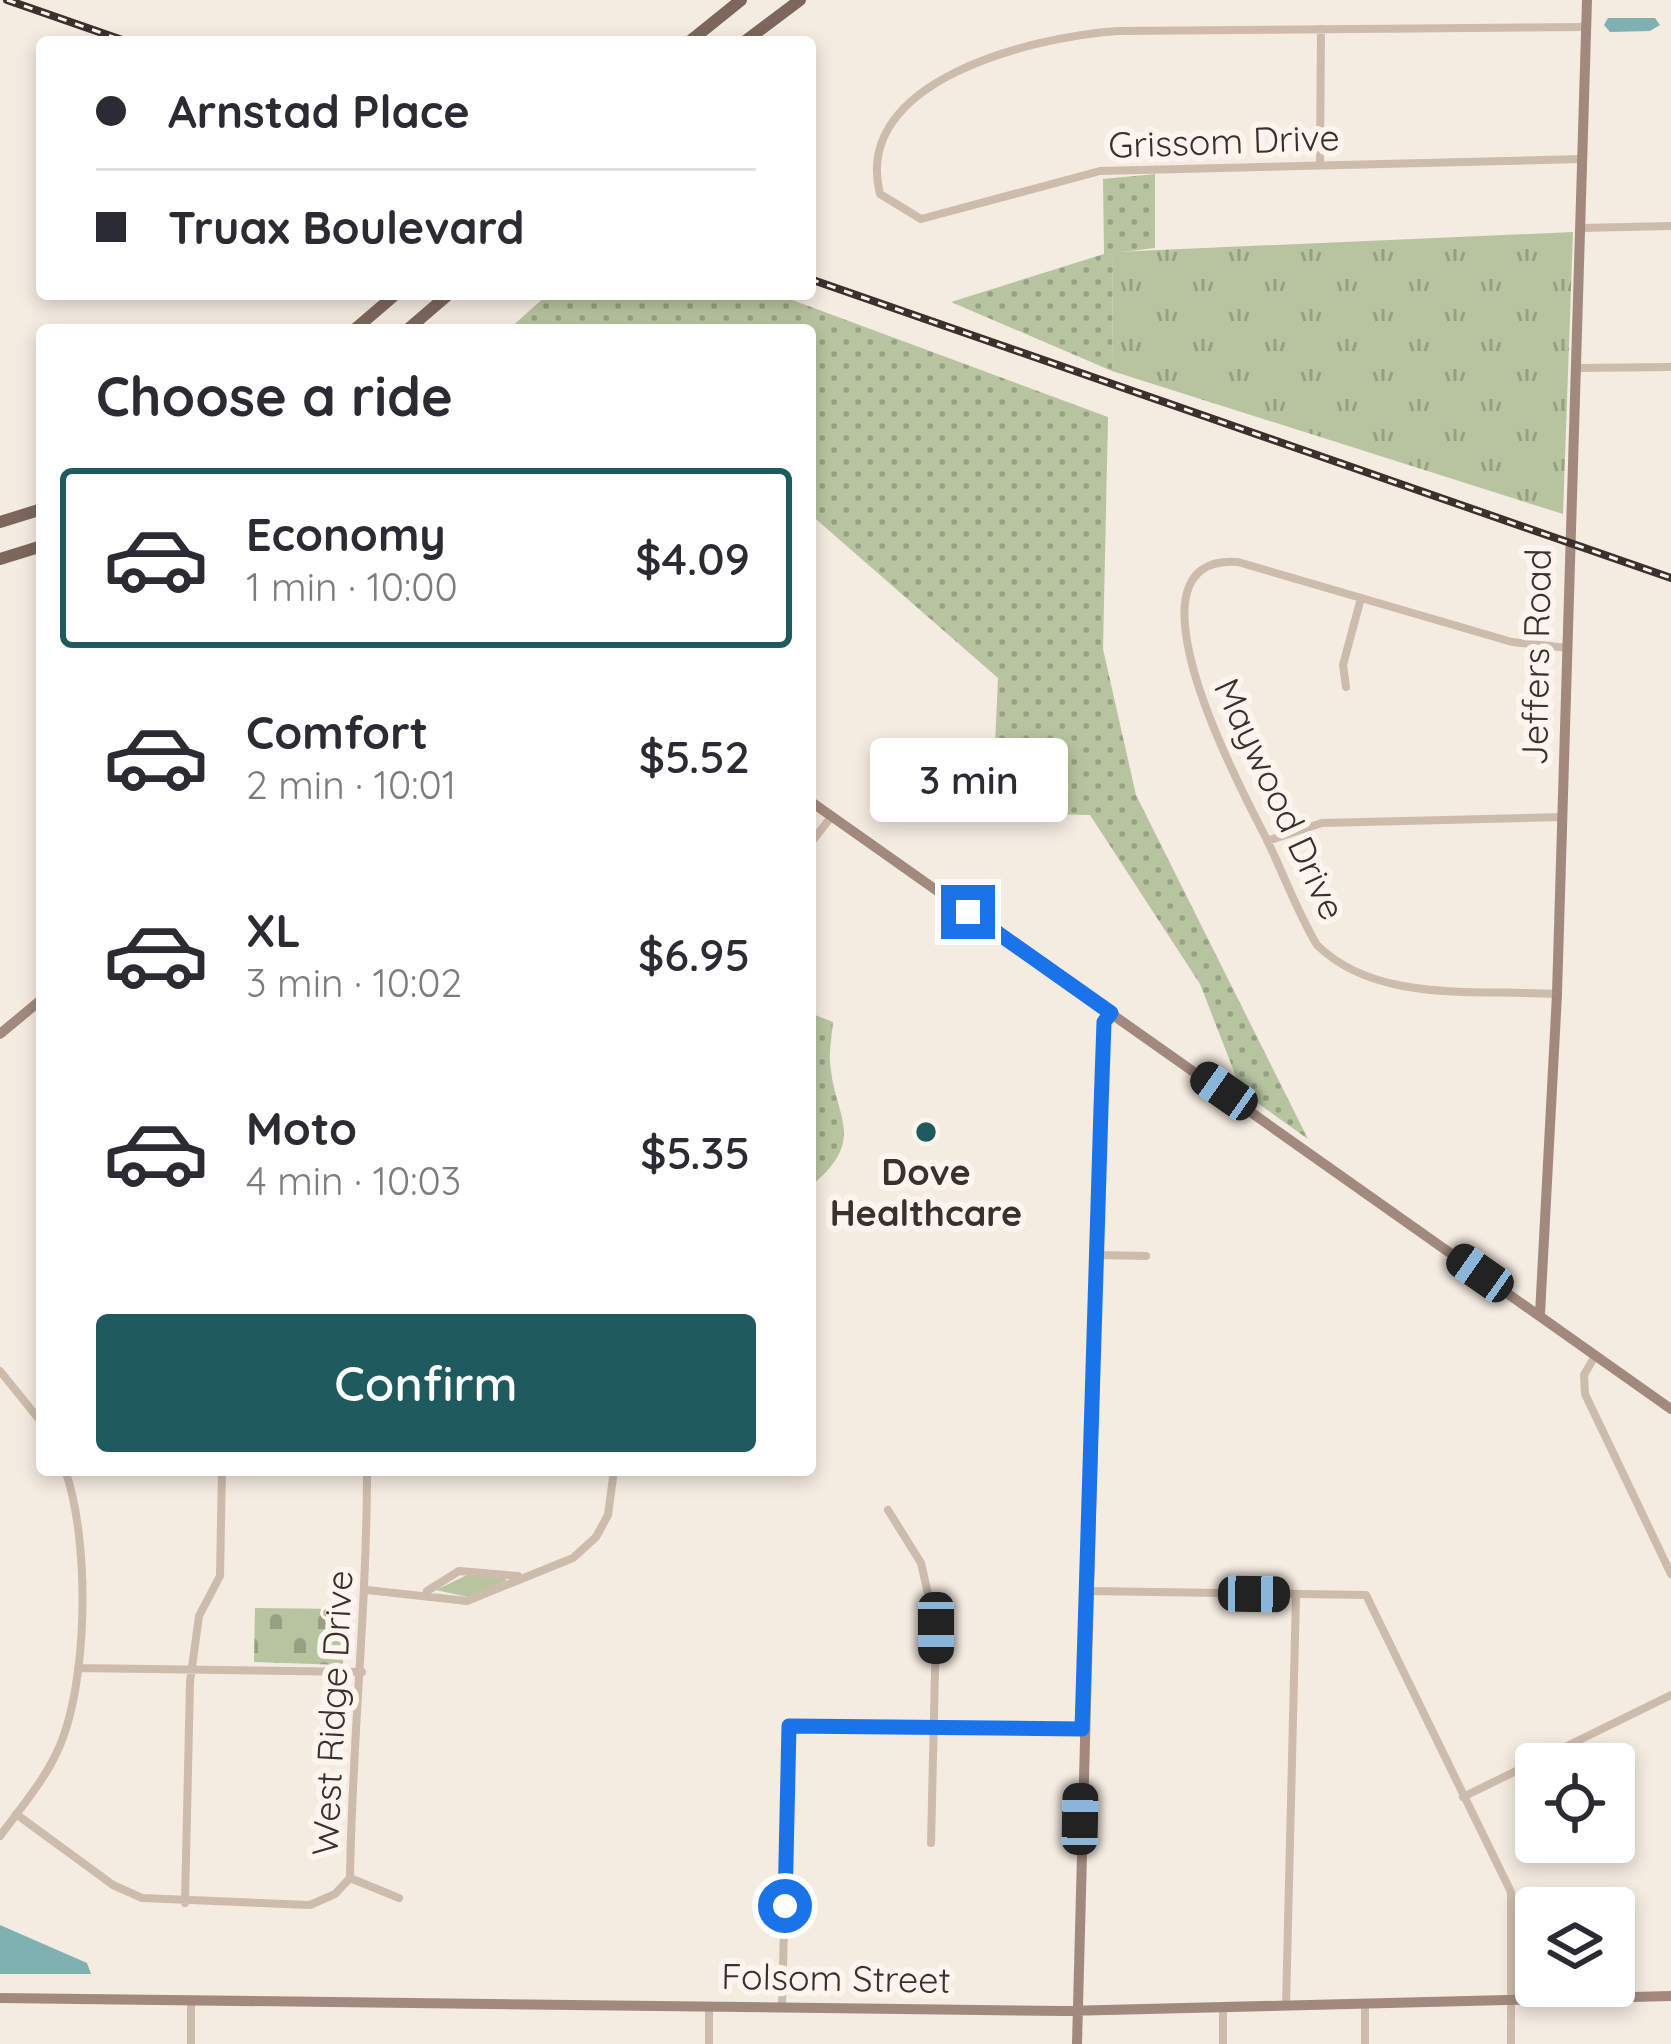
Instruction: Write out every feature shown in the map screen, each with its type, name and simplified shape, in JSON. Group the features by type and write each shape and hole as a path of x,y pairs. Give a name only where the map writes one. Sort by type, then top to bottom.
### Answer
{"main road":[{"path":"696,36 741,0"},
{"path":"752,36 800,0"},
{"path":"361,324 390,300"},
{"path":"414,324 442,300"},
{"path":"0,522 36,511"},
{"path":"0,559 36,548"}],"street":[{"name":"Jeffers Road","path":"1540,1314 1557,994 1587,0"},
{"path":"1320,164 1321,28 1586,27"},
{"name":"Grissom Drive","path":"1321,28 1111,31 999,52 925,93 885,129 874,169 880,194 921,219 1100,171 1582,159"},
{"path":"1581,228 1671,226"},
{"path":"1576,368 1671,367"},
{"name":"Maywood Drive","path":"1361,598 1238,562 1217,562 1200,572 1190,586 1187,614 1197,689 1214,736 1317,945 1360,978 1392,985 1557,994"},
{"path":"1346,687 1343,665 1361,598 1512,642 1568,648"},
{"path":"816,805 1671,1409"},
{"path":"816,836 832,816"},
{"path":"1267,841 1322,823 1562,817"},
{"path":"0,1034 36,1004"},
{"path":"1077,2044 1096,1255 1104,1022 1111,1013"},
{"path":"1096,1255 1147,1256"},
{"path":"1595,1356 1584,1375 1585,1394 1671,1574"},
{"path":"0,1371 36,1416"},
{"path":"0,1836 57,1752 78,1668 77,1522 66,1476"},
{"path":"185,1903 191,1670 199,1616 220,1576 222,1476"},
{"name":"West Ridge Drive","path":"16,1814 125,1892 185,1903 310,1906 334,1894 350,1878 352,1732 362,1672 367,1590 367,1476"},
{"path":"367,1590 425,1592 467,1601 485,1598 518,1576 574,1558 596,1537 608,1515 613,1476"},
{"path":"888,1510 920,1563 931,1595 931,1844"},
{"path":"425,1592 459,1571 518,1576"},
{"path":"1087,1591 1366,1595 1511,1892 1511,2044"},
{"path":"1286,2006 1296,1594"},
{"path":"78,1668 362,1672"},
{"path":"1463,1797 1671,1695"},
{"path":"782,2008 789,1726 1082,1729"},
{"path":"350,1878 399,1898"},
{"name":"Folsom Street","path":"0,1998 1077,2011 1671,1996"},
{"path":"190,2044 191,2000"},
{"path":"1365,2004 1365,2044"},
{"path":"709,2044 710,2007"},
{"path":"1223,2008 1223,2044"}],"green space":[{"path":"1155,174 1155,248 1113,253 1112,371 951,302 1104,254 1103,179"},
{"path":"1573,232 1563,514 1112,371 1113,252"},
{"path":"541,300 792,300 1108,417 1103,649 1136,795 1308,1139 1242,1092 1200,984 1090,815 992,813 998,678 816,519 816,324 515,324"},
{"path":"816,1015 833,1022 830,1062 844,1127 839,1155 816,1181"},
{"path":"469,1574 505,1577 506,1581 468,1597 436,1590"},
{"path":"255,1608 344,1609 343,1665 254,1662"}],"water":[{"path":"1608,18 1655,18 1660,25 1650,31 1610,32 1604,25"},
{"path":"0,1925 87,1963 91,1974 0,1974"}],"railway":[{"path":"7,0 111,36"},
{"path":"816,281 1671,578"}],"place":[{"name":"Dove Healthcare","path":"926,1132"}],"route":[{"path":"785,1906 789,1726 1082,1729 1104,1022 1111,1013 968,912"}]}
